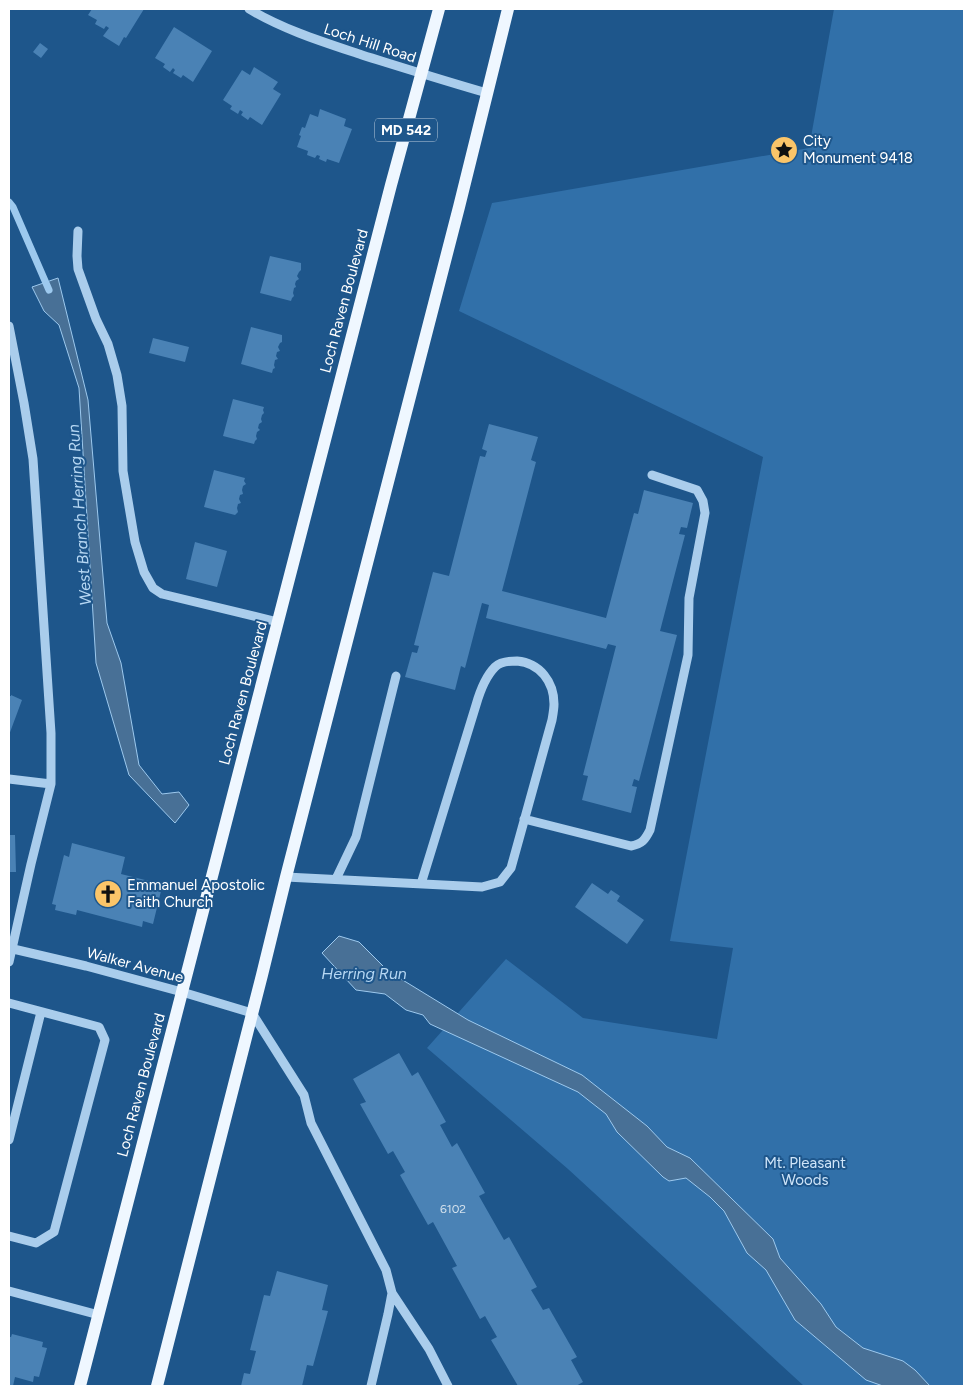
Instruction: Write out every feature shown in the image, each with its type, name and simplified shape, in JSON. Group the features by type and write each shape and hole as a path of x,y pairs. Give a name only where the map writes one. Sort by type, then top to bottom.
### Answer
{"main road":[{"name":"Loch Raven Boulevard","path":"80,1386 391,185 439,9"},
{"path":"157,1386 286,877 460,207 508,9"}],"street":[{"name":"Loch Hill Road","path":"249,9 259,12 289,30 340,48 487,93"},
{"path":"78,231 78,269 96,319 108,344 117,375 122,406 123,471 135,542 144,572 153,588 162,594 278,622"},
{"path":"9,326 33,459 51,733 51,784 10,949 9,962"},
{"path":"524,819 631,846 638,844 646,838 650,830 688,655 689,598 705,513 703,501 697,490 652,475"},
{"path":"286,877 421,884 482,886 500,882 511,868 552,720 554,703 551,689 546,677 539,668 526,662 511,661 497,665 487,677 481,690 421,884"},
{"path":"336,879 356,837 396,676"},
{"path":"9,779 51,784"},
{"name":"Walker Avenue","path":"10,949 86,966 252,1013"},
{"path":"9,1003 100,1027 105,1040 54,1232 36,1243 9,1236"},
{"path":"9,1140 42,1012"},
{"path":"252,1013 304,1095 312,1123 386,1270 392,1293 429,1349 448,1386"},
{"path":"9,1291 98,1314"},
{"path":"371,1386 392,1293"}],"green space":[{"name":"Mt. Pleasant Woods","path":"834,9 964,9 964,1386 804,1386 568,1169 427,1048 506,959 583,1018 717,1039 733,948 670,941 763,457 459,311 492,203 809,148"}],"water":[{"path":"58,278 88,400 107,623 121,663 139,765 162,794 179,792 189,805 175,823 129,775 96,663 79,388 59,325 44,311 32,287"},
{"name":"Herring Run","path":"339,936 359,942 388,971 468,1020 582,1075 647,1126 667,1147 690,1158 773,1239 780,1258 821,1304 836,1327 863,1348 903,1361 915,1370 930,1386 883,1386 866,1380 795,1320 766,1270 747,1253 724,1211 710,1197 686,1178 669,1181 663,1177 617,1132 606,1114 578,1092 430,1024 423,1015 406,1010 385,994 356,990 322,953"}],"building":[{"path":"92,9 144,9 119,46 103,36 109,28 106,26 104,29 95,24 97,20 88,15"},
{"path":"174,27 212,51 193,82 183,75 181,78 173,73 175,70 173,68 170,72 163,67 165,64 155,58"},
{"path":"40,43 48,49 41,58 33,52"},
{"path":"254,67 278,82 273,89 281,94 262,125 250,117 248,120 241,115 243,112 240,110 238,114 230,109 232,106 223,100 242,70 250,75"},
{"path":"320,109 346,119 344,126 352,129 339,163 327,159 326,162 319,159 320,156 317,155 315,158 307,155 308,151 297,147 302,127 305,128 310,114 318,117"},
{"path":"270,256 301,263 301,270 297,276 299,279 296,281 294,296 291,301 260,293"},
{"path":"251,327 282,335 282,342 278,347 280,351 277,352 276,356 278,359 275,360 275,368 272,373 241,364"},
{"path":"153,338 189,347 185,362 149,353"},
{"path":"233,399 264,407 262,422 258,428 260,430 257,432 257,439 254,444 223,436"},
{"path":"489,424 538,437 531,460 536,462 502,591 606,618 634,513 638,514 644,490 693,503 687,528 681,527 679,534 685,535 660,631 677,635 639,781 634,779 632,786 637,787 631,813 582,800 588,776 583,775 616,646 608,644 606,649 486,618 489,605 482,603 465,668 461,666 455,690 405,677 412,652 417,653 419,646 414,645 433,572 449,576 480,456 485,457 487,451 482,449"},
{"path":"214,470 245,478 246,484 243,486 243,494 240,495 239,499 241,503 238,504 238,512 235,515 204,507"},
{"path":"195,542 227,551 217,587 186,579"},
{"path":"11,695 22,700 9,735 9,696"},
{"path":"9,835 15,835 16,872 9,872"},
{"path":"72,843 125,857 121,874 153,882 152,888 161,891 153,924 143,921 142,927 77,910 76,915 55,910 56,905 52,904 64,855 69,857"},
{"path":"592,883 608,894 611,890 620,896 617,901 644,920 627,944 575,907"},
{"path":"399,1053 412,1076 418,1072 446,1122 440,1125 452,1147 457,1143 485,1193 479,1196 504,1240 509,1237 537,1287 531,1290 543,1310 549,1308 577,1357 571,1360 583,1382 576,1386 518,1386 491,1340 497,1337 485,1316 480,1319 452,1268 457,1266 433,1222 428,1225 400,1175 405,1172 393,1151 388,1154 360,1104 366,1102 353,1079"},
{"path":"277,1271 328,1285 322,1310 328,1311 313,1366 307,1365 302,1386 241,1386 244,1373 250,1374 256,1351 250,1350 264,1295 270,1296"},
{"path":"12,1334 43,1342 42,1347 47,1348 39,1377 34,1376 33,1382 15,1377 13,1386 9,1386 9,1337"}],"waterway":[{"name":"West Branch Herring Run","path":"9,202 13,207 49,290"}],"place":[{"name":"City Monument 9418","path":"784,150"},
{"name":"Emmanuel Apostolic Faith Church","path":"108,894"}]}
